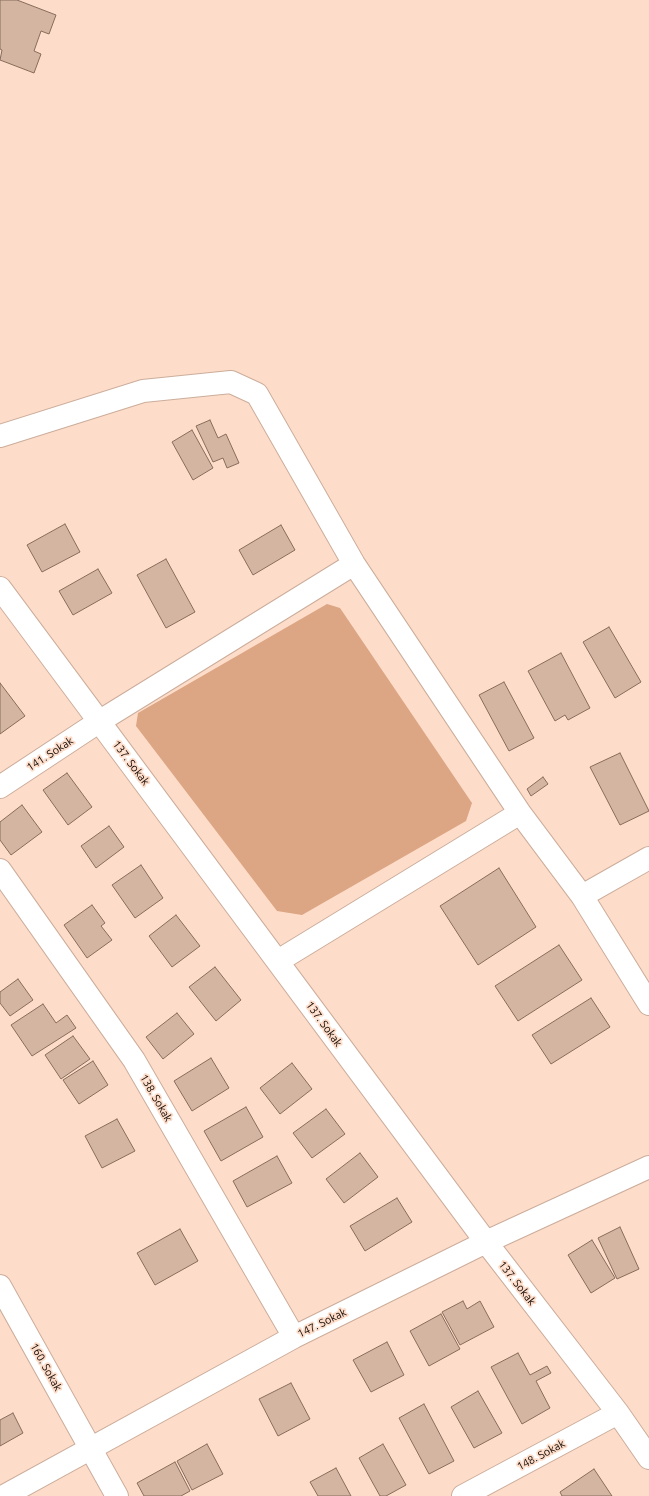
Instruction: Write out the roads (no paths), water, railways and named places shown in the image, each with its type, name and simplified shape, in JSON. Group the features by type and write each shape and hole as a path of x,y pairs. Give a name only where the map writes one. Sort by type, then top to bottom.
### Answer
{"street":[{"path":"0,436 142,391 231,382 257,394 354,564 520,813 582,896 649,1004"},
{"name":"141. Sokak","path":"0,787 100,721 354,564"},
{"name":"137. Sokak","path":"0,588 486,1242 618,1413 649,1458"},
{"path":"278,962 520,813"},
{"path":"582,896 649,858"},
{"name":"138. Sokak","path":"0,870 134,1060 294,1337"},
{"name":"147. Sokak","path":"4,1496 294,1337 486,1242 649,1167"},
{"name":"160. Sokak","path":"0,1286 117,1496"},
{"name":"148. Sokak","path":"463,1496 618,1413"}]}
